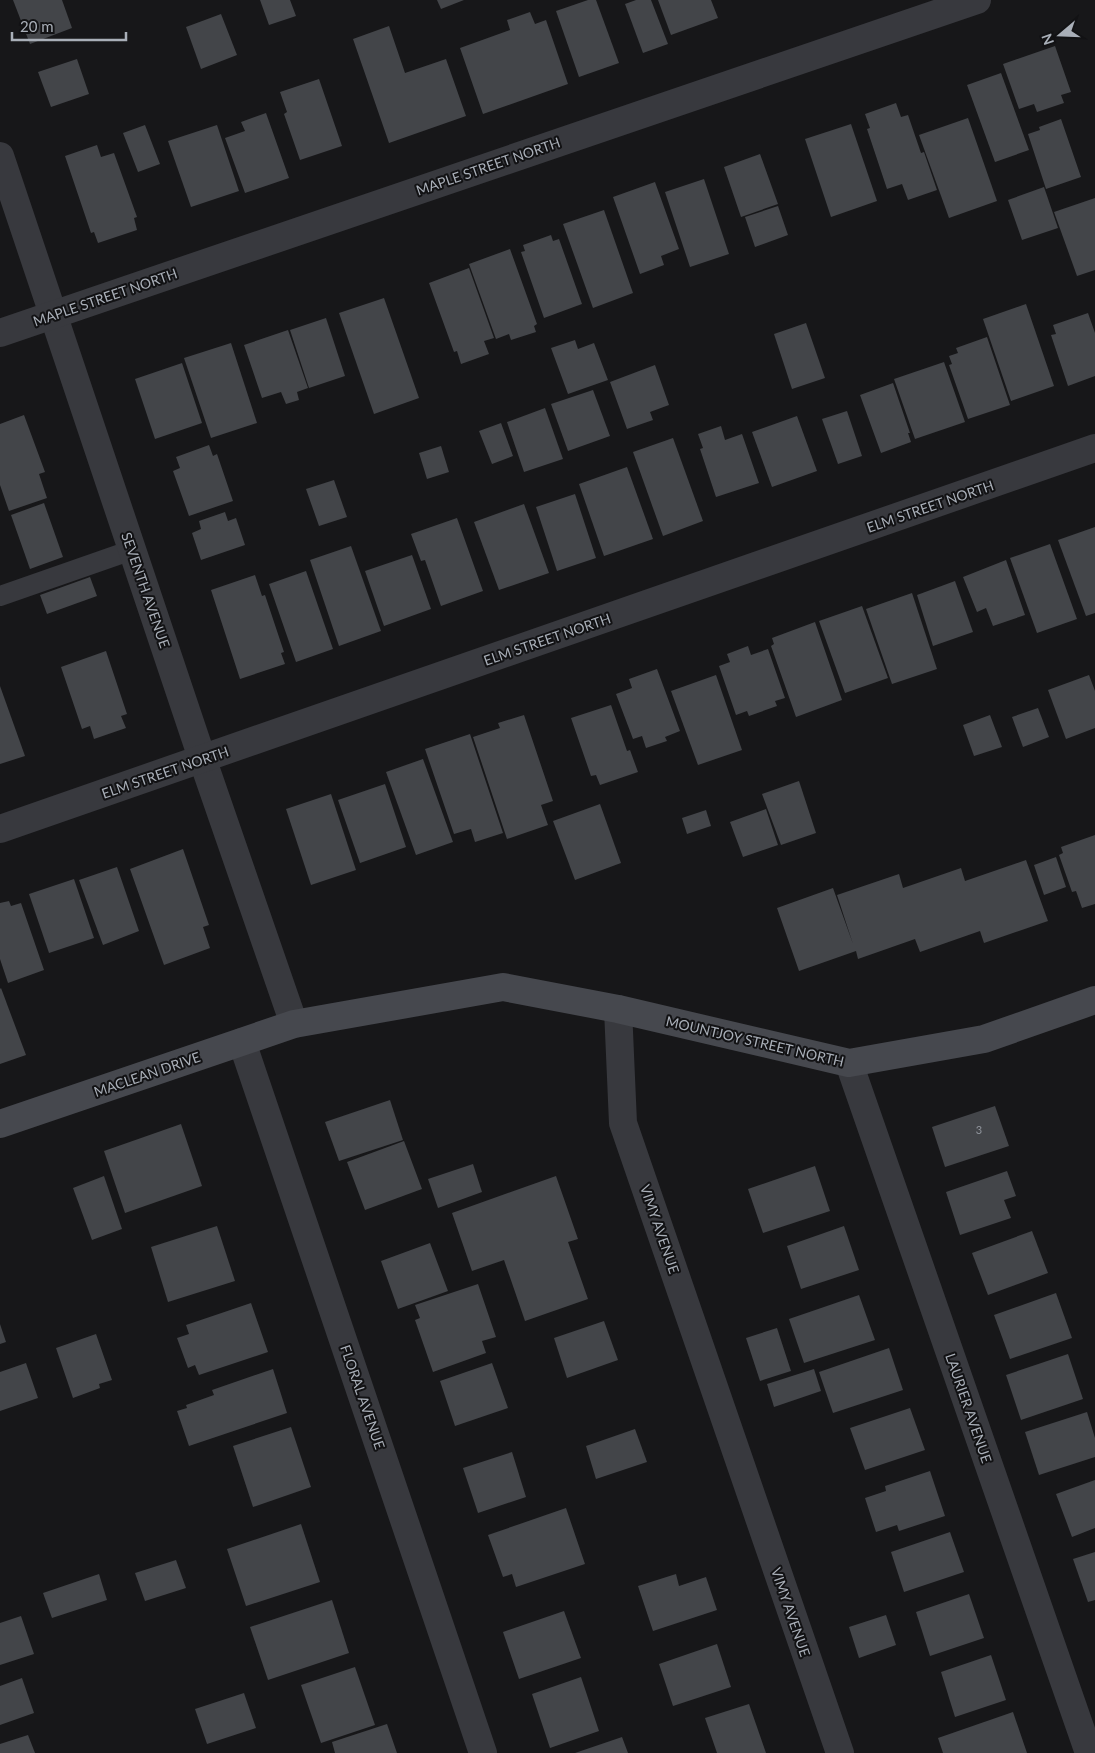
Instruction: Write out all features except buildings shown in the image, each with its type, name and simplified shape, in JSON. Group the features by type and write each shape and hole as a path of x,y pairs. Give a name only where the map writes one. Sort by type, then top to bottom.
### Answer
{"street":[{"name":"MAPLE STREET NORTH","path":"0,333 977,0"},
{"name":"SEVENTH AVENUE","path":"0,156 202,758 294,1024"},
{"name":"ELM STREET NORTH","path":"0,829 1095,448"},
{"path":"294,1024 503,987 618,1010"},
{"name":"MOUNTJOY STREET NORTH","path":"618,1010 849,1063 984,1039 1095,1000"},
{"name":"VIMY AVENUE","path":"618,1010 623,1122 840,1753"},
{"name":"MACLEAN DRIVE","path":"0,1124 294,1024"},
{"name":"FLORAL AVENUE","path":"242,1042 483,1753"},
{"name":"LAURIER AVENUE","path":"849,1063 1089,1753"}],"lane":[{"path":"0,596 132,550"}]}
